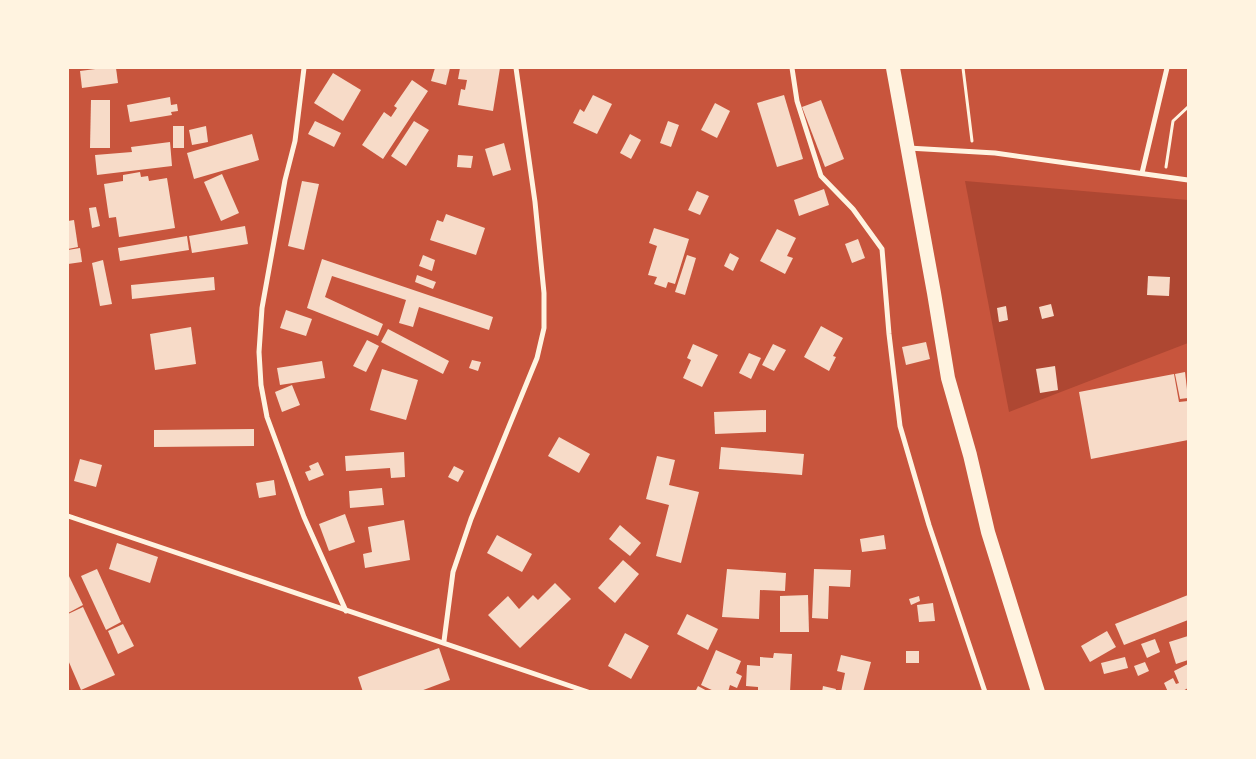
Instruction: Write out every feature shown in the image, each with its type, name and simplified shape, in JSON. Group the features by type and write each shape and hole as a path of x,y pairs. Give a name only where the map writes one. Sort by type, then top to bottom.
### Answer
{"highway":[{"path":"893,68 948,378 970,455 988,532 1038,692"}],"street":[{"path":"304,68 295,141 285,180 262,308 259,352 261,384 267,418 304,517 346,611"},
{"path":"444,642 453,572 471,519 537,358 544,328 544,293 535,202 516,68"},
{"path":"792,68 797,102 822,176 853,209 882,249 889,334 900,426 928,525 985,692"},
{"path":"1142,173 1166,68"},
{"path":"908,148 974,152 1188,180"},
{"path":"68,516 588,692"}],"path":[{"path":"963,68 974,152"},
{"path":"1165,176 1173,120 1188,107"}],"shaded area":[{"path":"965,181 1188,200 1188,343 1009,412"}],"building":[{"path":"116,68 118,83 82,88 80,71"},
{"path":"435,68 450,68 446,85 431,81"},
{"path":"460,68 500,68 493,111 458,105 461,89 465,90 467,80 458,79"},
{"path":"333,73 361,90 343,121 314,103"},
{"path":"412,80 428,91 383,159 362,145 384,112 391,117 397,108 394,106"},
{"path":"593,95 612,104 597,134 573,123 580,109 584,112"},
{"path":"784,95 803,159 777,167 757,103"},
{"path":"170,97 171,105 177,104 178,111 171,112 172,115 130,122 127,105"},
{"path":"91,100 110,100 110,148 90,148"},
{"path":"821,100 844,159 825,167 802,107"},
{"path":"715,103 730,111 717,138 701,130"},
{"path":"315,121 341,133 334,147 308,134"},
{"path":"414,121 429,130 406,166 391,156"},
{"path":"668,121 679,125 671,147 660,143"},
{"path":"173,126 184,126 184,148 173,148"},
{"path":"206,126 208,142 192,145 189,130"},
{"path":"252,134 259,160 194,179 187,153"},
{"path":"630,134 641,140 631,159 620,153"},
{"path":"170,142 172,166 97,175 95,155 132,152 131,147"},
{"path":"504,143 511,170 493,176 485,149"},
{"path":"458,155 473,156 471,168 457,167"},
{"path":"140,172 141,177 148,176 149,181 167,178 175,228 119,237 116,217 109,218 104,184 123,181 123,175"},
{"path":"222,174 239,213 221,221 204,182"},
{"path":"302,181 319,184 304,250 288,246"},
{"path":"824,189 829,205 799,216 794,200"},
{"path":"697,191 709,196 700,215 688,210"},
{"path":"96,207 100,226 92,228 89,208"},
{"path":"446,214 485,228 476,255 430,240 437,220 443,222"},
{"path":"74,220 78,247 68,249 68,221"},
{"path":"245,226 248,244 192,253 189,236"},
{"path":"654,228 689,239 675,284 668,282 666,288 654,284 657,277 648,275 657,246 649,243"},
{"path":"777,229 796,238 787,256 793,258 785,274 760,261"},
{"path":"187,236 189,250 120,261 118,248"},
{"path":"858,239 865,258 852,263 845,244"},
{"path":"80,248 82,262 68,264 68,250"},
{"path":"730,253 739,258 733,271 724,266"},
{"path":"423,255 435,260 432,271 419,266"},
{"path":"687,255 696,258 685,295 675,292"},
{"path":"322,259 493,317 489,330 419,307 413,327 399,323 406,300 332,276 325,297 383,324 378,336 307,308"},
{"path":"103,260 112,304 100,306 92,263"},
{"path":"417,275 436,282 433,289 415,282"},
{"path":"1148,276 1170,277 1169,296 1147,295"},
{"path":"214,277 215,290 132,299 131,285"},
{"path":"1051,304 1054,316 1042,319 1039,307"},
{"path":"1006,306 1008,320 999,322 997,308"},
{"path":"286,310 312,319 306,336 280,328"},
{"path":"821,326 843,338 833,356 836,357 829,371 804,357"},
{"path":"191,327 196,364 155,370 150,334"},
{"path":"388,329 449,361 443,374 381,342"},
{"path":"367,340 379,346 366,372 353,366"},
{"path":"926,342 930,359 906,365 902,347"},
{"path":"693,344 718,355 702,387 683,378 691,360 687,358"},
{"path":"773,344 786,350 774,371 762,365"},
{"path":"749,353 761,358 751,379 739,373"},
{"path":"472,360 481,362 478,371 469,368"},
{"path":"322,361 325,378 280,385 277,368"},
{"path":"1055,366 1058,390 1040,393 1036,369"},
{"path":"382,369 418,380 406,420 370,410"},
{"path":"1185,372 1188,398 1180,399 1175,374"},
{"path":"1174,374 1179,402 1188,401 1188,440 1091,459 1079,392"},
{"path":"292,385 300,405 282,412 275,392"},
{"path":"766,410 766,432 715,434 714,412"},
{"path":"254,429 254,446 154,447 154,430"},
{"path":"559,437 590,454 579,473 548,456"},
{"path":"721,447 804,454 802,475 719,469"},
{"path":"404,452 405,477 391,478 390,468 346,471 345,456"},
{"path":"657,456 675,460 669,485 699,492 681,563 656,556 669,505 646,499"},
{"path":"80,459 102,465 96,487 74,481"},
{"path":"318,462 324,475 309,481 305,472 311,470 309,466"},
{"path":"454,466 464,471 458,482 448,477"},
{"path":"274,480 276,495 259,498 256,483"},
{"path":"382,488 384,505 350,508 349,491"},
{"path":"345,514 355,542 329,551 319,524"},
{"path":"404,520 410,560 365,568 363,554 372,552 368,527"},
{"path":"620,525 641,543 630,556 609,539"},
{"path":"497,535 532,554 522,572 487,553"},
{"path":"884,535 886,549 862,552 860,539"},
{"path":"117,543 158,557 150,583 109,569"},
{"path":"623,560 639,574 615,603 598,588"},
{"path":"97,569 121,622 106,630 81,576"},
{"path":"727,569 786,573 785,591 760,590 759,619 722,617"},
{"path":"814,569 851,570 850,587 829,586 828,619 812,618"},
{"path":"68,574 83,605 68,613"},
{"path":"555,583 571,599 520,648 488,615 508,596 519,609 533,595 538,600"},
{"path":"808,595 809,632 780,632 780,596"},
{"path":"1188,595 1188,620 1124,645 1115,624"},
{"path":"919,596 920,601 911,605 909,599"},
{"path":"933,603 935,621 919,622 917,605"},
{"path":"83,607 115,675 81,690 68,660 68,614"},
{"path":"687,614 718,629 708,650 677,634"},
{"path":"123,624 134,646 118,654 108,631"},
{"path":"1107,631 1116,647 1090,662 1081,646"},
{"path":"625,633 649,646 631,679 608,666"},
{"path":"1188,636 1188,660 1176,664 1169,642"},
{"path":"1155,639 1160,652 1147,658 1141,644"},
{"path":"439,648 450,680 418,692 363,692 358,677"},
{"path":"716,650 741,661 736,673 742,676 737,688 730,685 728,692 716,692 701,685"},
{"path":"906,651 919,651 919,663 906,663"},
{"path":"774,653 792,654 790,692 758,692 758,687 746,686 747,665 760,666 760,657 773,658"},
{"path":"841,655 871,662 863,692 841,692 845,673 837,671"},
{"path":"1125,657 1128,668 1104,674 1101,663"},
{"path":"1145,662 1149,671 1138,676 1134,666"},
{"path":"1188,664 1188,688 1181,692 1168,692 1164,683 1173,678 1176,684 1179,683 1174,671"},
{"path":"698,686 709,692 695,692"},
{"path":"823,686 836,689 835,692 822,692"}]}
